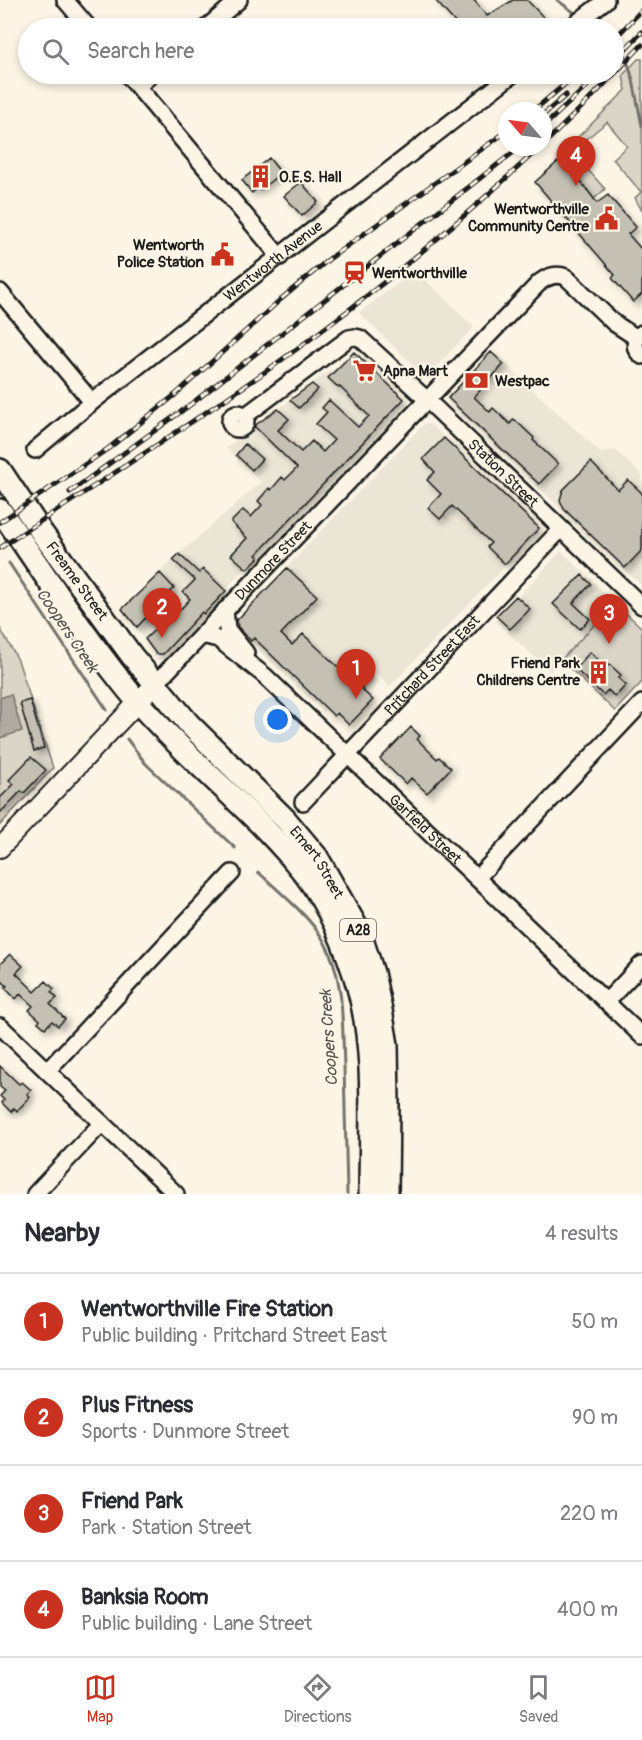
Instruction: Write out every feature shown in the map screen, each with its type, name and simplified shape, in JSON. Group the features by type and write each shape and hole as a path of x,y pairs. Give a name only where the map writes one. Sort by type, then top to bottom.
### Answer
{"highway":[{"name":"Freame Street","path":"1,474 132,656 155,684"},
{"name":"Freame Street","path":"0,510 89,641 138,701"},
{"name":"Emert Street","path":"155,684 189,724 292,828 317,857 360,933 377,991 387,1046 387,1194"},
{"name":"Emert Street","path":"138,701 173,740 296,863 327,909 354,975 364,1011 369,1047 370,1194"}],"main road":[{"name":"Dunmore Street","path":"0,848 155,684"}],"street":[{"path":"65,0 80,18"},
{"path":"218,18 239,0"},
{"path":"584,18 602,4"},
{"path":"140,84 138,86 280,257"},
{"name":"Wentworth Avenue","path":"35,450 92,402 500,84"},
{"name":"Dunmore Street","path":"155,684 426,399 548,276 557,275 566,278 614,323 639,335"},
{"path":"0,291 92,402"},
{"path":"639,335 635,346 642,356"},
{"name":"Station Street","path":"245,416 349,338 362,339 642,606"},
{"name":"Pritchard Street East","path":"303,802 561,529"},
{"path":"225,610 226,629 265,676"},
{"name":"Garfield Street","path":"202,635 218,639 265,676 642,1036"},
{"path":"477,878 642,703"},
{"path":"47,1071 232,873"},
{"path":"606,1002 642,964"},
{"path":"0,1026 176,1194"},
{"path":"35,1194 102,1123"}],"shaded area":[{"path":"638,59 642,59 642,211 635,198 641,192 613,159 627,146 607,122 579,145 572,143 626,90 624,74"},
{"path":"588,170 605,189 594,199 577,177"},
{"path":"415,270 474,327 426,377 359,313"},
{"path":"353,351 405,400 163,655 156,655 122,609 179,554 261,482 226,448 330,370 336,369"},
{"path":"491,351 601,453 615,450 642,475 642,586 446,399"},
{"path":"424,424 430,424 541,529 390,686 367,665 323,712 237,628 236,620"},
{"path":"561,551 615,603 550,672 496,621"},
{"path":"615,603 642,628 642,682 615,711 561,660"},
{"path":"0,628 18,660 53,768 0,825"},
{"path":"11,694 22,731 0,738 0,698"}],"building":[{"path":"435,0 474,0 487,16 513,0 527,0 544,18 451,18"},
{"name":"O.E.S. Hall","path":"269,158 281,173 260,190 258,188 252,193 242,180"},
{"path":"569,158 580,170 575,174 597,203 608,195 636,227 628,234 642,250 642,294 633,302 612,278 615,275 535,182 561,159 564,163"},
{"path":"301,182 318,202 302,216 284,196"},
{"path":"354,352 404,399 256,555 259,557 247,569 231,555 247,538 231,522 243,510 251,517 262,505 258,501 269,488 271,490 282,477 285,480 297,468 254,426 278,409 289,419 278,430 301,452 312,441 323,452 334,440 316,424 327,412 322,408 329,400 358,427 369,416 328,378"},
{"path":"491,352 504,364 474,397 490,412 493,408 510,424 514,419 558,464 539,484 448,398"},
{"path":"312,384 318,389 299,408 290,400"},
{"path":"444,438 539,528 505,564 487,547 491,543 452,506 440,519 428,508 441,494 427,480 435,472 423,459"},
{"path":"245,444 262,459 252,470 236,455"},
{"path":"591,462 618,490 628,480 642,493 642,550 625,568 564,509 560,500 563,490"},
{"path":"179,554 199,573 203,569 226,591 204,614 202,612 163,654 156,654 145,639 170,615 172,618 190,599 183,592 195,580 173,560"},
{"path":"287,568 317,596 281,634 292,645 303,634 354,682 365,670 371,676 361,689 373,700 349,725 337,713 334,716 254,638 251,641 238,627 237,620"},
{"path":"160,573 174,588 137,627 122,609"},
{"path":"582,575 591,584 573,603 590,619 580,629 553,604"},
{"path":"516,596 530,609 510,629 496,616"},
{"name":"Friend Park Childrens Centre","path":"590,652 606,668 609,664 621,675 618,678 626,685 615,697 608,690 603,695 575,669"},
{"path":"30,700 44,748 34,751 20,703"},
{"path":"411,727 420,736 417,739 437,759 439,757 451,768 427,793 411,778 406,784 380,759"},
{"path":"31,757 46,770 0,813 0,798 14,784 9,780"},
{"path":"10,954 23,966 16,973 35,992 46,981 54,989 51,992 57,998 50,1004 65,1019 58,1026 52,1021 45,1028 29,1010 33,1006 20,994 16,999 5,988 7,986 0,979 0,964"},
{"path":"0,1066 19,1084 22,1082 31,1090 27,1094 30,1097 17,1111 14,1108 11,1112 2,1103 4,1100 0,1096 5,1091 0,1087"}],"waterway":[{"path":"557,0 579,16"},
{"path":"624,53 633,80 642,126"},
{"name":"Coopers Creek","path":"9,563 107,710"},
{"name":"Coopers Creek","path":"127,739 146,764 235,848"},
{"name":"Coopers Creek","path":"258,872 311,923 324,941 336,970 342,1018 347,1194"}],"railway":[{"path":"624,29 642,10"},
{"path":"624,50 642,32"},
{"path":"624,64 642,45"},
{"path":"544,102 565,84"},
{"path":"552,119 589,84"},
{"path":"552,136 604,84"},
{"path":"552,107 566,95"},
{"path":"0,522 109,448 175,395 329,259 498,137"},
{"path":"70,492 186,408 508,156"},
{"path":"0,548 202,415 305,343 409,262 530,156"}],"place":[{"name":"O.E.S. Hall","path":"261,177"},
{"name":"Banksia Room","path":"576,186"},
{"name":"Wentworthville Community Centre","path":"607,218"},
{"name":"Wentworth Police Station","path":"222,254"},
{"name":"Wentworthville","path":"354,273"},
{"name":"Apna Mart","path":"365,371"},
{"name":"Westpac","path":"477,381"},
{"name":"Plus Fitness","path":"162,638"},
{"name":"Friend Park","path":"609,644"},
{"name":"Friend Park Childrens Centre","path":"598,672"},
{"name":"Wentworthville Fire Station","path":"356,699"}]}
